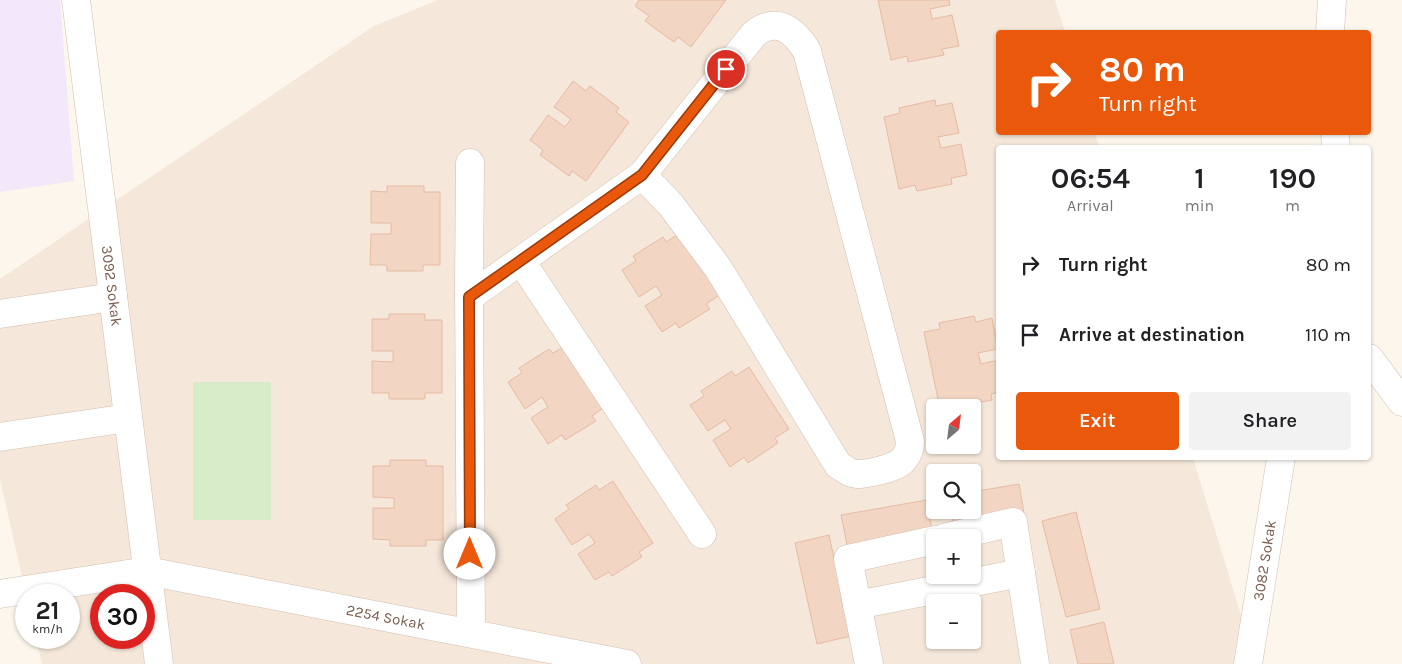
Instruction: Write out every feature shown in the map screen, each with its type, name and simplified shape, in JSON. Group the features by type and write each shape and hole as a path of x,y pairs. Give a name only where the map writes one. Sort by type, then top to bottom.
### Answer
{"street":[{"name":"3092 Sokak","path":"76,0 159,664"},
{"path":"1330,30 1332,0"},
{"path":"469,297 642,175 754,34 766,27 780,26 792,31 800,39 807,51 910,441 910,448 902,461 896,465 864,474 853,474 838,465 718,268 671,205 642,175"},
{"path":"470,163 471,633"},
{"path":"521,261 702,534"},
{"path":"0,314 113,297"},
{"path":"1371,361 1402,402"},
{"path":"0,437 128,418"},
{"name":"3082 Sokak","path":"1248,664 1281,460"},
{"path":"981,529 1013,522 1035,664"},
{"path":"869,664 848,559 926,542"},
{"name":"2254 Sokak","path":"0,594 147,571 617,663"},
{"path":"857,605 1021,573"}],"shaded area":[{"path":"0,0 60,0 74,181 0,192"},
{"path":"438,0 1055,0 1064,30 996,30 996,135 1096,135 1098,145 996,145 996,460 1194,460 1256,664 42,664 39,649 80,649 80,584 24,584 0,479 0,279 374,26"}],"green space":[{"path":"193,382 271,382 271,520 193,520"}],"building":[{"path":"639,0 726,0 691,47 678,37 674,42 645,21 649,16 635,6"},
{"path":"878,0 949,0 950,5 930,9 932,19 952,15 959,46 942,49 944,55 908,62 907,56 891,60"},
{"path":"573,81 586,91 590,86 619,108 616,112 629,122 586,181 572,171 569,176 540,155 543,150 530,140 548,115 565,127 571,119 554,107"},
{"path":"935,100 936,106 952,103 959,133 938,137 941,148 961,144 967,175 951,178 952,184 917,191 915,185 899,189 884,117 900,113 899,108"},
{"path":"387,186 424,186 424,192 440,192 440,265 423,265 423,271 387,271 387,265 370,265 371,234 391,234 391,223 371,223 371,191 387,192"},
{"path":"680,233 720,295 706,304 710,309 679,328 676,323 662,332 645,306 662,295 656,286 639,297 622,270 636,261 633,256 663,237 666,242"},
{"path":"389,314 425,314 425,320 442,320 442,393 425,393 425,399 389,399 389,393 372,393 372,361 393,362 393,351 372,351 372,319 389,319"},
{"path":"974,316 976,322 992,318 996,349 978,353 981,364 996,361 996,393 991,394 992,400 981,402 981,399 938,399 924,332 940,329 939,323"},
{"path":"567,345 606,406 592,416 596,421 565,440 562,435 548,444 531,418 548,407 542,397 525,409 508,382 522,373 519,368 549,349 553,353"},
{"path":"749,367 789,429 775,438 778,443 748,463 744,457 730,467 713,440 731,429 725,420 708,431 690,405 704,396 701,391 732,371 735,376"},
{"path":"390,460 426,460 426,466 443,466 443,540 426,540 426,546 390,546 390,540 373,539 373,508 394,508 394,498 373,497 373,466 390,466"},
{"path":"613,481 653,543 639,552 642,557 612,576 609,572 595,580 578,554 595,543 589,534 572,545 555,519 569,509 566,505 596,485 599,490"},
{"path":"1019,484 1025,519 966,529 954,529 952,519 981,519 981,490"},
{"path":"926,500 926,519 930,519 932,529 926,529 926,536 848,550 841,515"},
{"path":"1076,512 1100,609 1066,617 1042,521"},
{"path":"829,535 851,636 817,644 795,543"},
{"path":"1104,622 1114,664 1078,664 1070,630"}],"route":[{"path":"470,554 469,297 642,175 726,69"}]}
